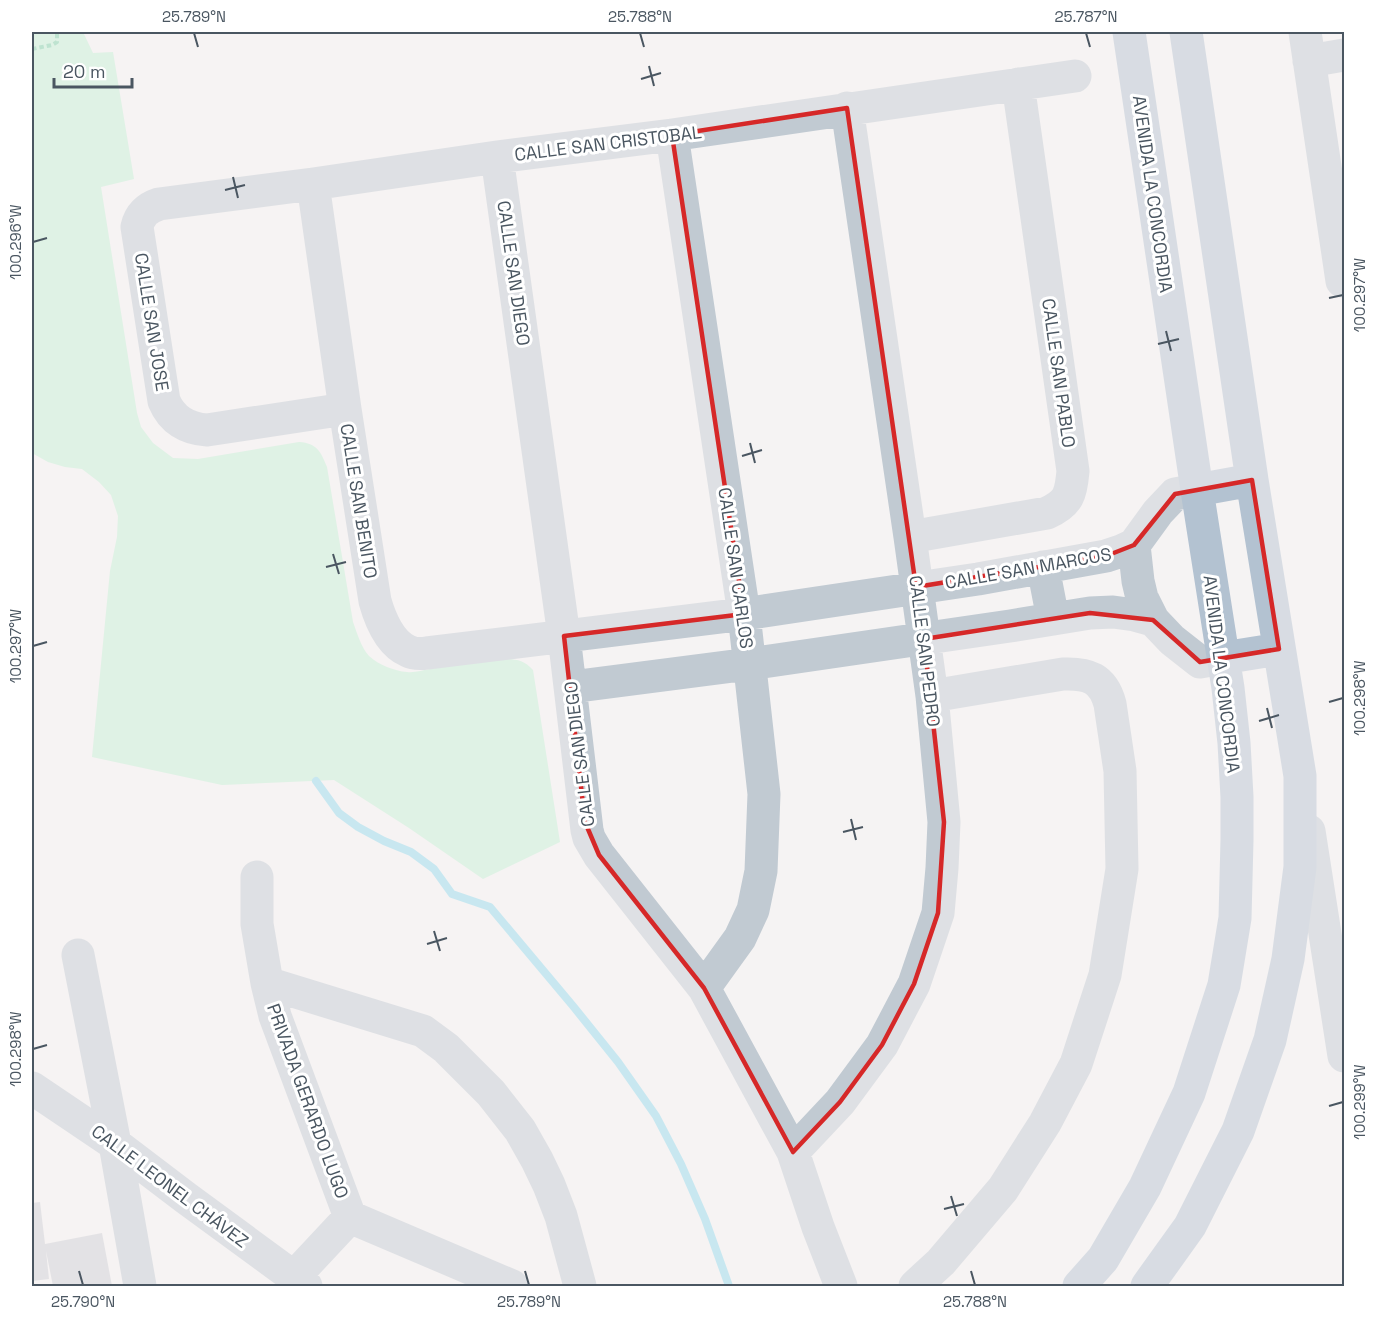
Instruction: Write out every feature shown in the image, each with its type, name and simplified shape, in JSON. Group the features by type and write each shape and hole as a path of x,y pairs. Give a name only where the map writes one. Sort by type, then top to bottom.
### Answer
{"main road":[{"name":"AVENIDA LA CONCORDIA","path":"1078,1287 1102,1259 1145,1187 1189,1093 1224,986 1234,918 1238,840 1234,742 1223,658 1129,32"},
{"path":"1147,1287 1190,1226 1238,1131 1270,1040 1288,959 1300,867 1300,776 1252,480 1186,32"},
{"path":"1197,490 1252,480"},
{"path":"1223,658 1280,649"}],"street":[{"path":"1342,281 1339,223 1307,46 1344,55"},
{"name":"CALLE SAN CRISTOBAL","path":"143,213 159,204 672,135 1075,76"},
{"name":"CALLE SAN PABLO","path":"910,537 1047,513 1060,507 1071,490 1072,471 1018,84"},
{"name":"CALLE SAN PEDRO","path":"793,1152 840,1102 882,1045 914,984 938,912 944,822 932,696 847,108"},
{"name":"CALLE SAN CARLOS","path":"672,135 744,614 764,794 761,871 753,910 740,938 704,988"},
{"name":"CALLE SAN DIEGO","path":"497,157 571,687 585,822 589,838 599,855 704,988 793,1152 841,1287"},
{"name":"CALLE SAN BENITO","path":"313,184 375,601 382,621 399,645 417,654 564,636"},
{"name":"CALLE SAN JOSE","path":"143,213 137,227 164,401 173,416 184,425 207,430 345,409"},
{"name":"CALLE SAN MARCOS","path":"564,636 744,614 978,579 1106,556 1134,545 1158,512 1175,494 1197,490"},
{"name":"CALLE SAN MARCOS","path":"1134,545 1137,580 1142,598 1153,621 1172,640 1200,662 1223,658"},
{"path":"1043,567 1053,619"},
{"path":"978,579 987,630"},
{"name":"CALLE SAN MARCOS","path":"571,687 749,664 1090,613 1113,612 1135,615 1153,621"},
{"path":"915,1287 940,1262 1003,1189 1045,1123 1076,1064 1105,975 1122,869 1120,771 1110,704 1101,685 1090,676 1077,673 932,696"},
{"path":"1300,776 1344,1056"},
{"name":"PRIVADA GERARDO LUGO","path":"257,877 256,924 275,1016 350,1217"},
{"path":"78,955 140,1287"},
{"path":"267,983 423,1031 446,1048 491,1092 520,1130 537,1160 561,1216 580,1287"},
{"name":"CALLE LEONEL CHÁVEZ","path":"32,1088 115,1144 300,1282"},
{"path":"300,1282 350,1217 512,1287"}],"path":[{"path":"32,49 57,42 57,32"}],"highlighted area":[{"path":"847,108 916,587 1106,556 1134,545 1175,494 1252,480 1279,649 1200,662 1153,620 1090,613 924,639 944,822 938,913 914,984 882,1045 840,1102 793,1152 704,988 599,855 585,822 564,636 744,614 672,135"}],"green space":[{"path":"32,32 83,32 93,53 113,52 134,179 101,187 141,427 153,443 173,458 198,459 299,442 310,444 318,449 327,467 353,622 361,644 369,656 387,667 407,672 500,659 518,660 533,670 560,842 483,879 334,780 222,785 92,757 110,571 117,537 118,516 111,495 82,469 48,462 32,453"}],"building":[{"path":"40,1202 45,1244 102,1233 112,1286 53,1286 46,1251 49,1279 32,1281 32,1203"}],"waterway":[{"path":"316,781 339,813 358,827 411,852 434,869 452,894 490,907 573,1006 618,1062 656,1116 681,1164 705,1219 729,1286"}]}
